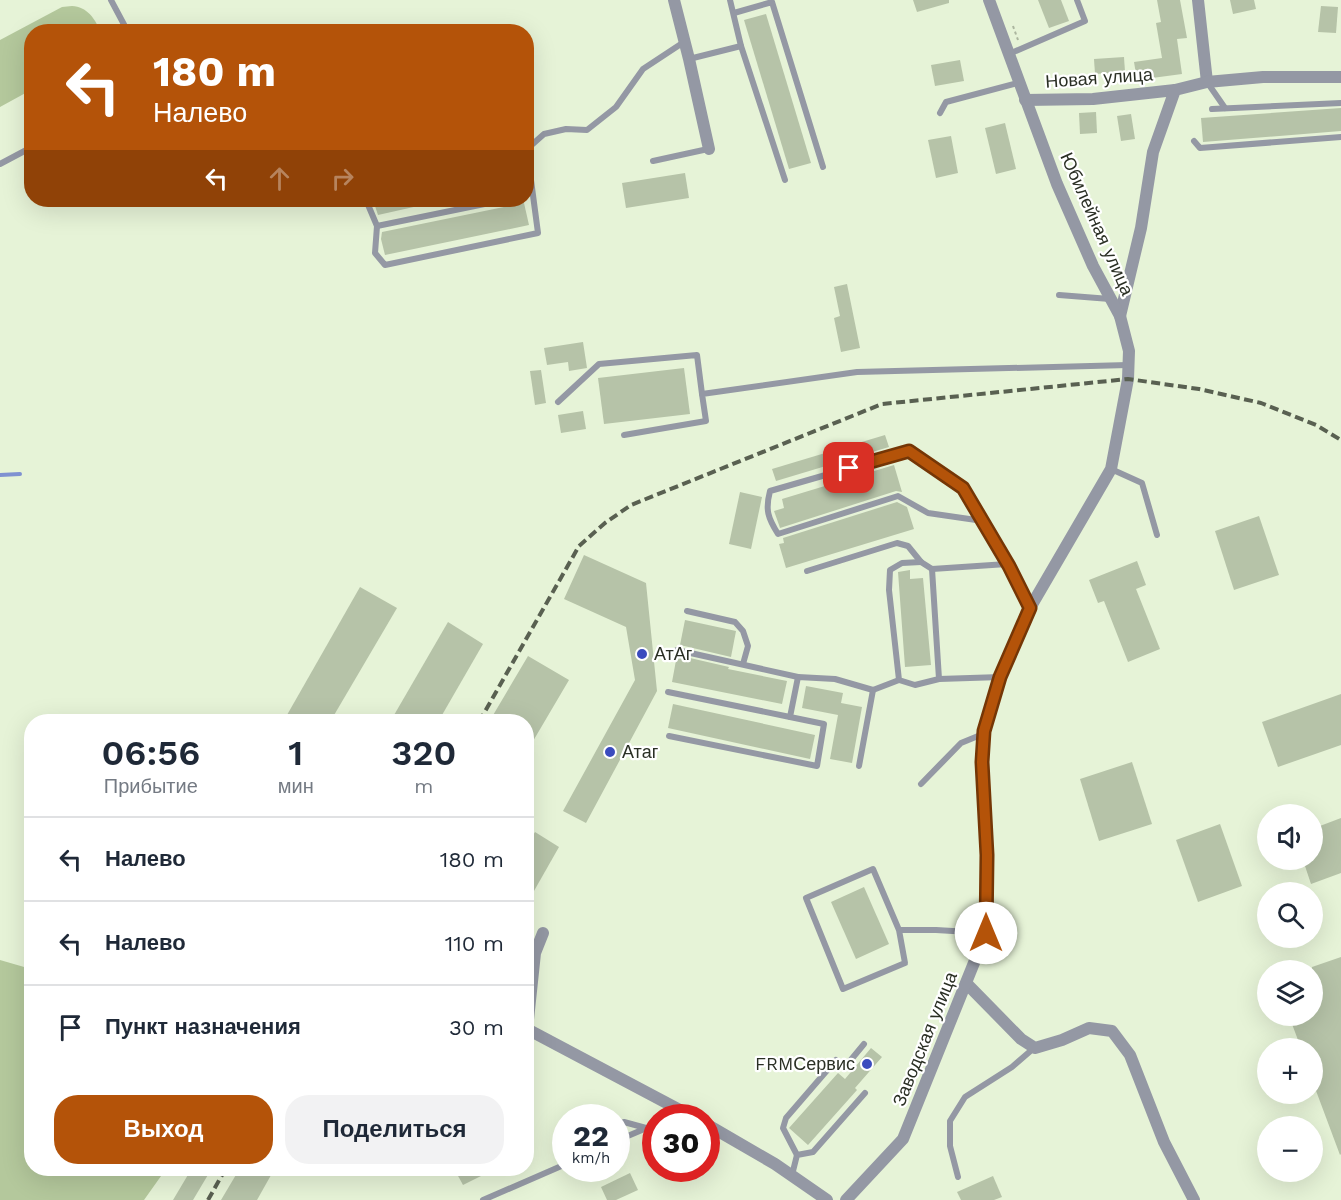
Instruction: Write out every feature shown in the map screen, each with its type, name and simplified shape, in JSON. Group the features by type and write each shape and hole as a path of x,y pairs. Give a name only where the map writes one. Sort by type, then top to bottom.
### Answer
{"street":[{"path":"674,0 709,149"},
{"name":"Юбилейная улица","path":"989,0 1057,184 1093,267 1120,316 1129,351 1128,379 1111,469"},
{"path":"1198,0 1207,82"},
{"name":"Новая улица","path":"1025,100 1093,99 1175,90 1207,82 1263,77 1341,77"},
{"path":"1120,316 1141,228 1152,152 1175,90"},
{"name":"Заводская улица","path":"846,1200 903,1139 986,933 987,855 982,762 984,734 1000,677 1030,608 1111,469"},
{"path":"534,970 536,953 543,933"},
{"path":"967,984 1021,1039 1035,1048 1062,1040 1089,1028 1112,1031 1130,1055 1164,1142 1194,1200"},
{"path":"534,1033 670,1104"},
{"path":"720,1132 775,1164 827,1200"}],"lane":[{"path":"111,0 124,24"},
{"path":"730,0 741,46 785,180"},
{"path":"1009,54 1085,21 1077,0"},
{"path":"734,13 772,1 823,167"},
{"path":"534,143 544,134 567,129 587,130 616,106 643,69 684,42"},
{"path":"689,59 741,46"},
{"path":"1207,82 1225,108"},
{"path":"940,113 946,102 1018,83"},
{"path":"1212,109 1341,103"},
{"path":"1194,141 1200,148 1341,136"},
{"path":"653,161 709,149"},
{"path":"0,164 24,151"},
{"path":"369,207 377,226 375,253 385,265 538,233 533,207"},
{"path":"377,226 470,207"},
{"path":"1059,296 1110,299"},
{"path":"558,402 599,364 697,355 706,422 624,435"},
{"path":"702,394 857,372 1128,365"},
{"path":"983,521 928,513 898,496 778,534 769,520 767,503 770,491 909,451 963,488 983,521 1030,608"},
{"path":"1111,469 1142,483 1156,535"},
{"path":"807,571 897,543 908,546 921,562 932,569 1007,564"},
{"path":"899,680 889,590 891,570 903,563 921,562"},
{"path":"932,569 939,679"},
{"path":"687,611 735,622 743,631 748,646 743,664"},
{"path":"677,650 798,677 835,679 873,690 899,680 915,685 939,679 1000,677"},
{"path":"790,717 798,677"},
{"path":"859,766 873,690"},
{"path":"668,692 824,724 817,766 669,736"},
{"path":"921,784 961,743 984,734"},
{"path":"873,869 899,930 905,963 843,989 806,898 873,869"},
{"path":"899,930 986,933"},
{"path":"792,1176 797,1155 783,1128 786,1118 836,1060 845,1067 864,1044"},
{"path":"958,1178 950,1146 950,1121 965,1097 1012,1067 1035,1048"},
{"path":"797,1155 813,1152 865,1093"},
{"path":"483,1200 552,1170"}],"green space":[{"path":"62,7 82,8 97,24 30,24"},
{"path":"24,27 24,94 0,107 0,40"},
{"path":"0,960 24,967 24,1176 161,1176 144,1200 0,1200"}],"building":[{"path":"913,0 949,0 949,3 917,12"},
{"path":"1038,0 1061,0 1069,21 1049,28"},
{"path":"1157,0 1180,0 1187,38 1177,39 1182,74 1137,80 1134,62 1162,58 1156,23 1161,22"},
{"path":"1230,0 1254,0 1256,9 1233,14"},
{"path":"1321,6 1338,7 1336,33 1318,32"},
{"path":"766,14 811,163 789,169 744,20"},
{"path":"1124,57 1125,72 1095,74 1094,59"},
{"path":"960,60 964,81 935,86 931,65"},
{"path":"1341,108 1341,131 1203,142 1201,118"},
{"path":"1096,112 1097,133 1080,134 1079,113"},
{"path":"1131,114 1135,139 1121,141 1117,116"},
{"path":"1005,123 1016,169 996,174 985,128"},
{"path":"951,136 958,173 936,178 928,140"},
{"path":"685,173 689,198 626,208 622,183"},
{"path":"375,207 414,207 378,215"},
{"path":"504,207 525,207 529,225 385,255 381,239 382,232"},
{"path":"847,284 860,348 841,352 834,318 840,316 834,287"},
{"path":"583,342 587,368 569,371 568,362 547,365 544,348"},
{"path":"684,368 690,414 604,424 598,378"},
{"path":"541,370 546,403 535,405 530,371"},
{"path":"583,411 586,429 561,433 558,415"},
{"path":"885,435 889,447 776,481 772,469"},
{"path":"894,465 902,492 896,491 780,528 774,511 784,508 782,499"},
{"path":"740,492 762,497 751,549 729,544"},
{"path":"897,502 907,507 914,529 786,568 779,544 784,543 783,538"},
{"path":"1259,516 1279,575 1234,590 1215,531"},
{"path":"584,555 646,583 657,691 586,823 563,811 635,680 626,627 564,599"},
{"path":"1137,561 1146,585 1136,589 1160,649 1128,662 1104,601 1098,603 1089,580"},
{"path":"910,570 910,579 923,578 931,665 905,667 898,572"},
{"path":"360,587 397,608 335,714 288,714"},
{"path":"685,620 736,631 731,657 680,645"},
{"path":"448,622 483,644 443,714 395,714"},
{"path":"677,655 729,667 728,669 787,681 782,704 672,682"},
{"path":"528,656 569,680 534,739 534,714 494,714"},
{"path":"806,686 843,693 841,703 862,707 852,763 830,759 838,715 802,708"},
{"path":"1341,694 1341,745 1278,767 1262,722"},
{"path":"673,704 815,735 810,759 668,728"},
{"path":"1132,762 1152,824 1099,841 1080,779"},
{"path":"1341,818 1341,873 1310,882 1306,870 1323,870 1323,825"},
{"path":"1220,824 1242,886 1198,902 1176,840"},
{"path":"535,832 559,847 534,891"},
{"path":"864,887 889,944 856,959 831,902"},
{"path":"1341,957 1340,1155 1321,1104 1323,1104 1323,1038 1297,1038 1293,1026 1323,1026 1323,963"},
{"path":"871,1048 882,1057 855,1088 857,1090 808,1145 789,1128 838,1073 845,1079"},
{"path":"630,1173 638,1190 616,1200 607,1200 601,1187 611,1182 630,1182"},
{"path":"187,1176 207,1176 193,1200 173,1200"},
{"path":"235,1176 270,1176 257,1200 221,1200"},
{"path":"458,1176 481,1176 463,1185"},
{"path":"993,1176 1002,1197 994,1200 961,1200 957,1192"}],"waterway":[{"path":"0,475 20,474"}],"railway":[{"path":"484,714 579,546 605,523 631,505 882,404 1128,379 1199,389 1261,403 1316,425 1341,440"},
{"path":"208,1200 222,1176"}],"place":[{"name":"АтАг","path":"642,654"},
{"name":"Атаг","path":"610,752"},
{"name":"FRMСервис","path":"867,1064"}],"route":[{"path":"849,468 909,451 963,488 1009,566 1030,608 1000,677 984,731 982,762 987,855 986,933"}]}
